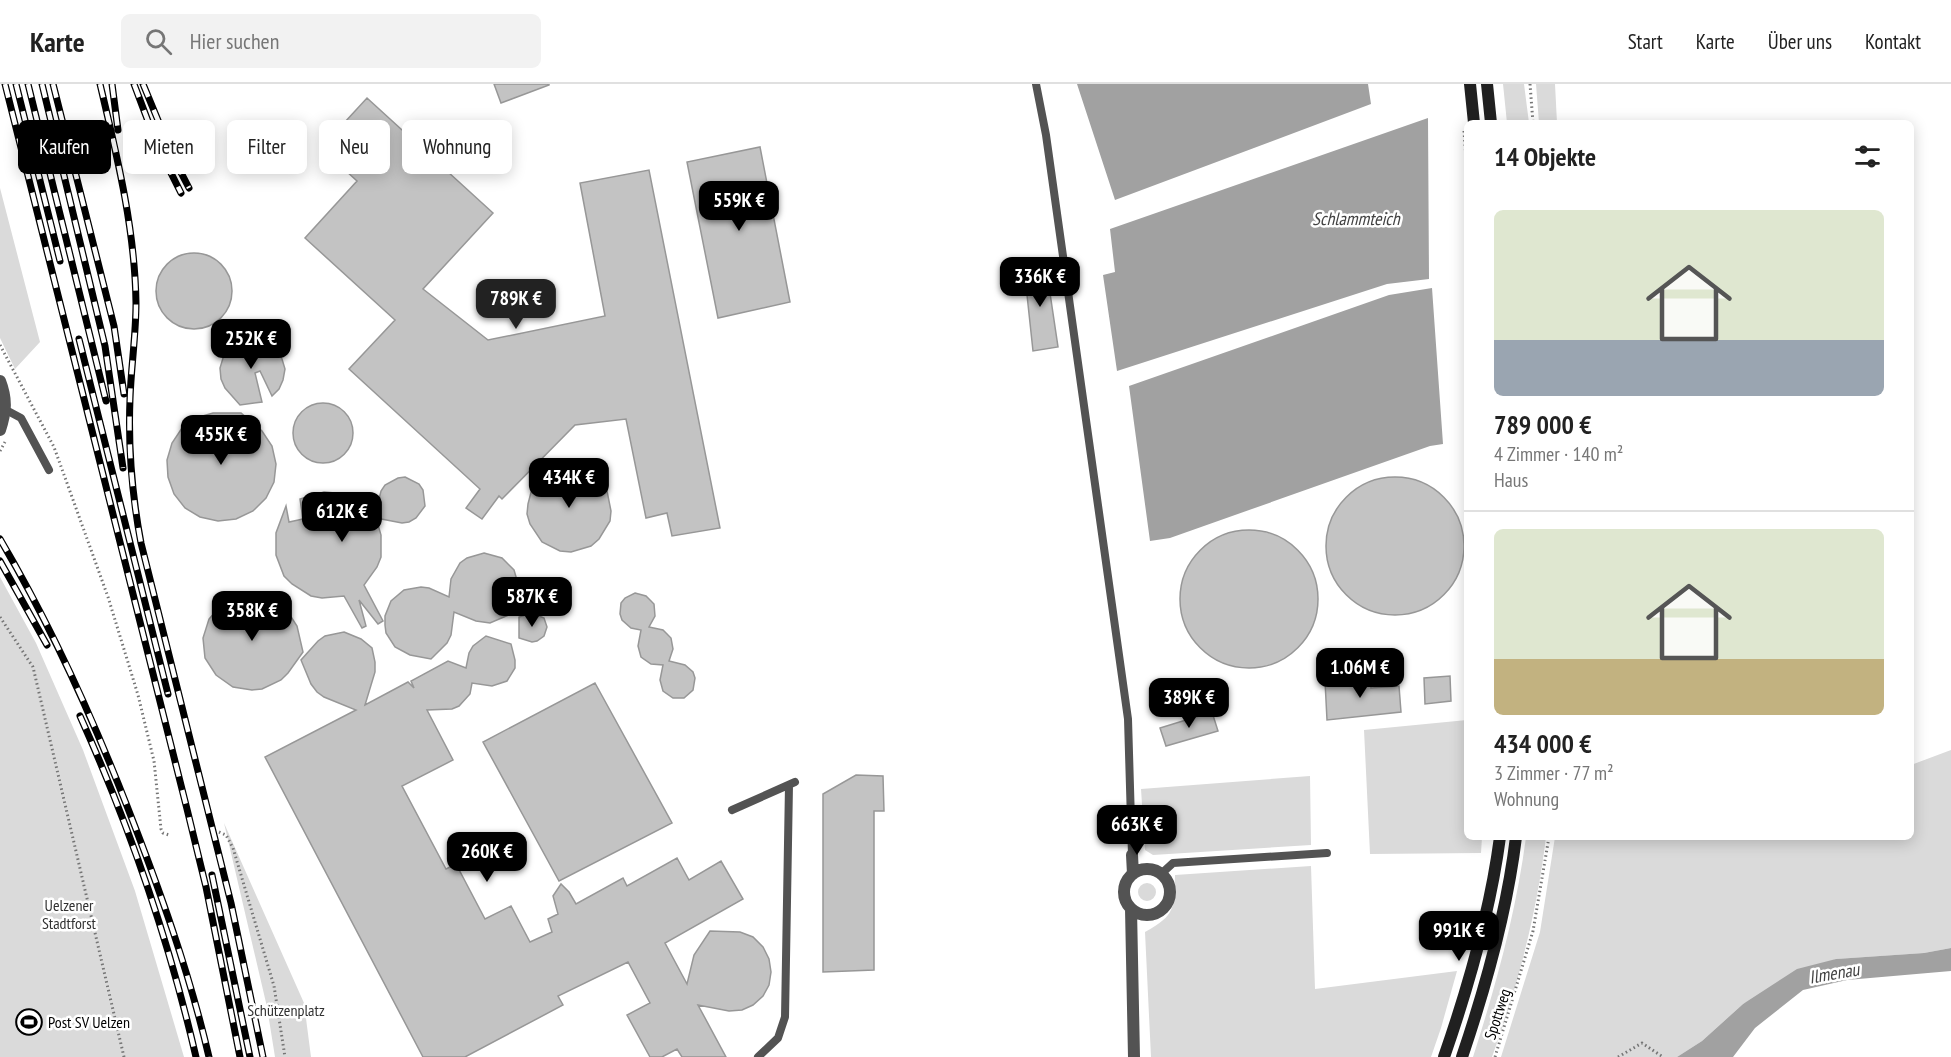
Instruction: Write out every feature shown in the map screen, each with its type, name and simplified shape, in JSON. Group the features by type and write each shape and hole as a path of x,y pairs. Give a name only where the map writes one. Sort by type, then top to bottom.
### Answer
{"main road":[{"path":"1470,84 1474,120"},
{"path":"1487,84 1491,120"},
{"path":"1444,1057 1464,1000 1483,932 1499,840"},
{"path":"1462,1057 1480,1004 1498,936 1515,840"}],"street":[{"path":"0,381 5,393 6,410 0,429"},
{"path":"1132,855 1133,874"},
{"path":"1148,869 1161,874 1169,884 1167,905 1158,913 1138,914 1131,909 1125,899 1126,884 1133,874 1148,869"},
{"path":"1131,909 1134,1057"}],"lane":[{"path":"1036,84 1046,135 1128,719 1132,855"},
{"path":"6,410 21,418 49,470"},
{"path":"732,810 792,783 785,1017 778,1038 758,1057"},
{"path":"1161,874 1173,863 1327,853"}],"path":[{"path":"1530,84 1533,120"},
{"path":"0,345 54,447 108,597 138,695 154,761 160,829 169,835"},
{"path":"0,367 8,360"},
{"path":"0,617 33,667 124,1057"},
{"path":"219,832 226,835 233,848 274,986 285,1057"},
{"name":"Spottweg","path":"1495,1057 1533,931 1548,840"},
{"path":"1618,1057 1642,1044 1663,1057"}],"green space":[{"path":"1503,84 1524,84 1529,120 1507,120"},
{"path":"1536,84 1555,84 1557,120 1539,120"},
{"path":"0,188 40,342 15,369 0,338"},
{"name":"Uelzener Stadtforst","path":"0,577 36,643 83,750 135,891 184,1057 0,1057"},
{"path":"1464,720 1464,840 1482,840 1481,853 1370,854 1364,730"},
{"path":"1951,750 1951,948 1924,953 1836,959 1743,1004 1702,1041 1677,1057 1501,1057 1540,932 1555,840 1914,840 1914,764"},
{"path":"1310,776 1311,845 1153,855 1145,850 1141,789"},
{"name":"Schützenplatz","path":"224,823 304,1003 311,1057 275,1057 267,1007"},
{"path":"1526,840 1546,840 1525,948 1492,1057 1473,1057 1490,1003 1517,893"},
{"path":"1311,866 1315,989 1457,971 1431,1057 1151,1057 1145,932 1163,921 1171,910 1175,875"},
{"path":"1147,883 1153,886 1156,892 1153,898 1147,901 1141,898 1138,892 1141,886"}],"water":[{"path":"1077,84 1368,84 1371,104 1115,200"},
{"name":"Schlammteich","path":"1428,118 1429,279 1387,284 1117,371 1103,275 1115,272 1110,229"},
{"path":"1432,288 1443,444 1430,446 1170,538 1150,541 1129,386 1389,295"},
{"name":"Ilmenau","path":"1951,948 1951,971 1847,980 1803,990 1755,1028 1733,1057 1677,1057 1702,1041 1743,1004 1797,969 1836,959 1924,953"}],"building":[{"path":"494,84 549,84 549,85 501,103"},
{"path":"367,98 402,130 402,174 450,174 493,213 423,289 488,340 605,316 580,183 649,170 720,528 672,536 667,513 646,518 626,419 575,425 502,499 499,496 482,519 466,508 480,489 349,369 395,320 305,238 357,181 349,174 390,174 390,120 347,120"},
{"path":"760,147 790,302 718,318 687,162"},
{"path":"194,253 208,256 221,264 229,277 232,291 229,305 221,318 208,326 194,329 180,326 167,318 159,305 156,291 159,277 167,264 180,256"},
{"path":"1043,265 1044,273 1047,273 1058,347 1033,351 1027,295 1024,295 1021,268"},
{"path":"248,339 268,343 277,350 285,369 279,389 272,396 260,371 255,373 262,402 240,405 225,388 220,368 229,349"},
{"path":"317,403 329,403 340,408 348,416 353,433 351,445 340,458 329,463 317,463 306,458 298,450 293,439 293,427 298,416 306,408"},
{"path":"213,413 241,413 262,431 272,446 276,464 274,482 266,498 253,511 236,519 218,521 200,517 185,508 174,494 168,477 167,460 172,443 182,428 196,418"},
{"path":"573,468 593,475 601,482 607,491 611,511 610,521 599,539 591,546 571,552 560,551 542,542 530,524 527,514 535,477"},
{"path":"405,477 419,484 423,490 425,506 416,518 409,522 402,523 376,518 381,535 381,557 364,585 383,621 378,624 359,600 366,626 362,628 344,596 322,598 311,596 284,576 276,555 276,533 286,506 289,522 303,519 300,499 324,492 346,494 356,499 375,515 381,491 385,485"},
{"path":"1395,477 1421,482 1444,497 1459,520 1464,546 1459,572 1444,595 1421,610 1395,615 1369,610 1346,595 1331,572 1326,546 1331,520 1346,497 1369,482"},
{"path":"1249,530 1275,535 1298,550 1313,573 1318,599 1313,625 1298,648 1275,663 1249,668 1223,663 1200,648 1185,625 1180,599 1185,573 1200,550 1223,535"},
{"path":"484,553 502,558 514,570 519,587 511,614 490,623 476,621 454,612 451,635 447,643 431,659 410,655 395,647 386,633 385,625 385,616 391,601 404,590 421,587 449,597 451,579 460,563 467,558"},
{"path":"635,593 646,596 654,604 655,616 649,627 663,630 671,638 673,649 669,661 685,665 693,672 695,678 693,690 684,698 673,698 663,691 660,680 663,665 651,664 641,657 638,646 641,630 631,628 622,620 621,603"},
{"path":"240,595 270,597 286,609 297,626 303,652 281,680 262,689 252,690 233,687 216,675 205,658 203,638 209,619 222,604"},
{"path":"532,613 544,618 547,627 544,636 532,642 519,638 519,617"},
{"path":"344,632 361,639 372,648 375,672 365,705 408,682 414,688 411,681 448,661 466,668 473,646 486,636 511,644 515,668 507,681 492,686 472,683 470,694 459,706 452,709 427,710 453,760 402,786 446,869 456,864 485,919 511,906 530,942 552,932 548,919 558,914 553,896 561,884 576,904 623,878 627,886 677,858 689,880 721,861 743,899 665,943 687,984 694,955 710,931 740,932 753,937 763,947 769,959 771,972 769,985 763,996 753,1005 742,1010 729,1011 698,1005 726,1057 682,1057 677,1049 662,1057 650,1057 627,1015 650,1003 628,962 558,996 563,1005 465,1057 423,1057 265,757 356,710 317,692 301,660 325,636"},
{"path":"1450,676 1451,701 1425,704 1424,678"},
{"path":"1370,677 1371,688 1399,686 1401,712 1327,720 1325,681"},
{"path":"595,683 672,823 559,881 483,742"},
{"path":"1212,712 1218,731 1166,746 1160,728"},
{"path":"856,775 883,776 884,811 874,811 874,970 823,972 823,794"}],"railway":[{"path":"5,84 206,887 240,1057"},
{"path":"16,84 60,261"},
{"path":"28,84 106,401"},
{"path":"42,84 105,346 123,468"},
{"path":"53,84 114,326 124,394"},
{"path":"100,84 129,220 135,275 136,315 130,435 131,471 141,543 231,903 263,1057"},
{"path":"112,84 118,130"},
{"path":"134,84 157,145 181,193"},
{"path":"143,84 174,159 189,188"},
{"path":"79,339 168,694"},
{"path":"0,539 53,637 113,772 173,930 209,1057"},
{"path":"0,561 47,645"},
{"path":"80,716 115,799 146,884 173,970 196,1057"},
{"path":"212,875 250,1057"}],"place":[{"name":"Post SV Uelzen","path":"29,1022"}]}
